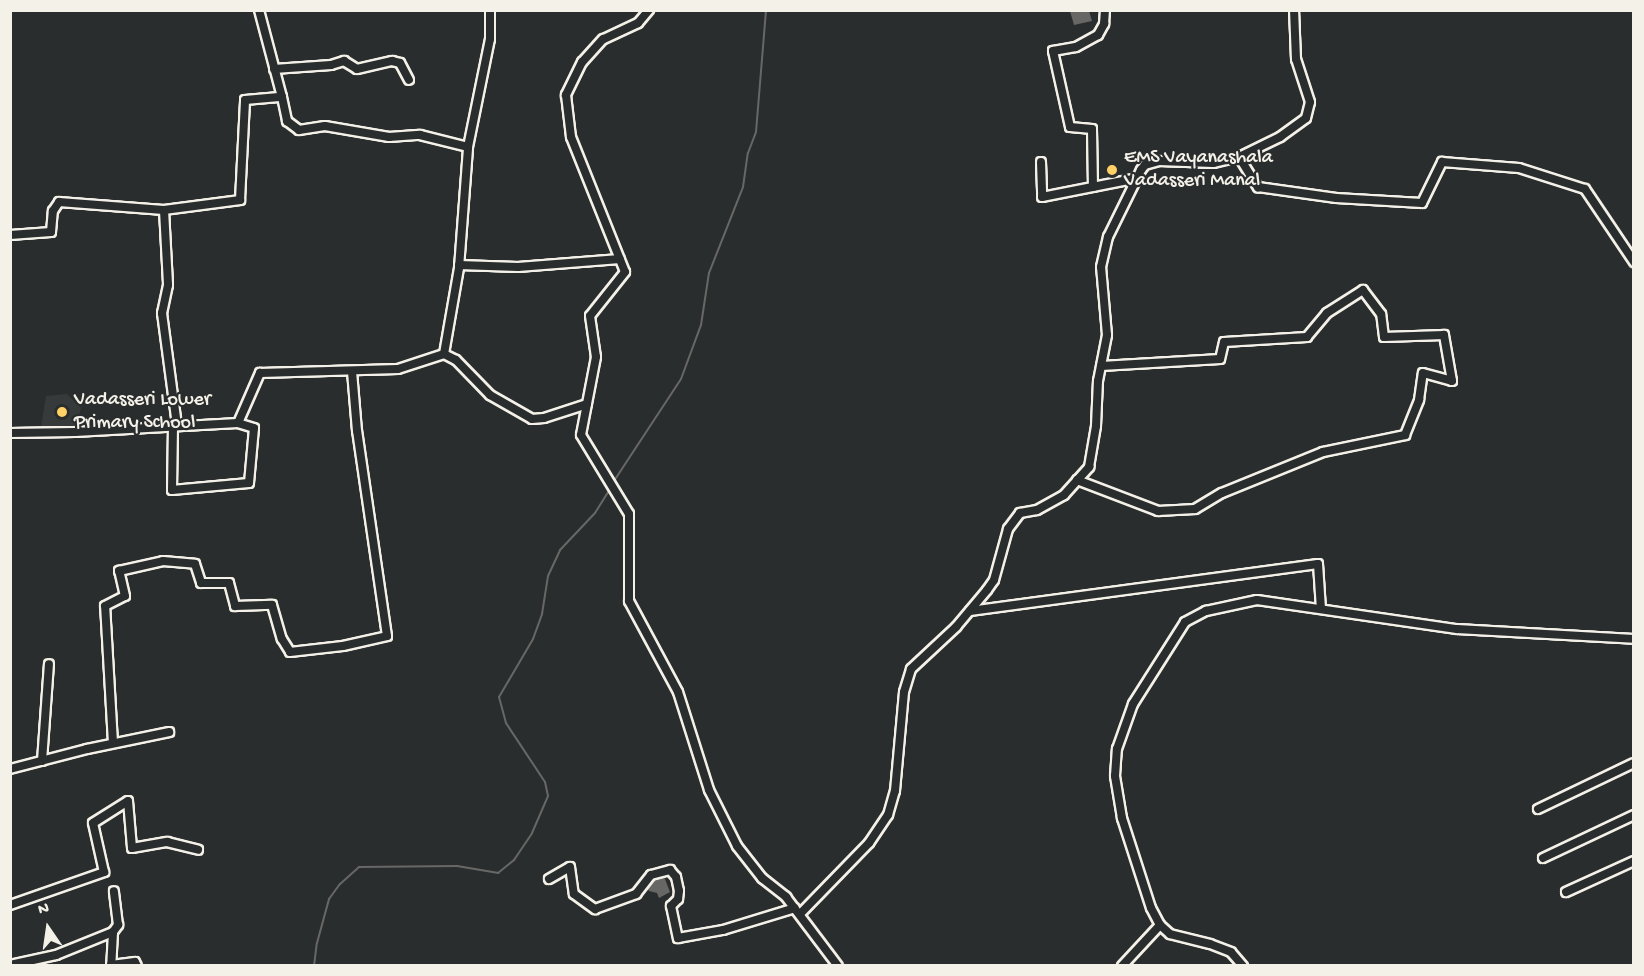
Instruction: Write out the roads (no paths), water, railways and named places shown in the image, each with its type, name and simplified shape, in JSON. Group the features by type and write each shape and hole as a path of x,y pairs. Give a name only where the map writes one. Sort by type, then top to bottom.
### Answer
{"street":[{"path":"259,10 287,121 299,130 325,126 389,137 420,135 468,147"},
{"path":"444,354 459,265 468,147 490,39 490,10"},
{"path":"650,10 638,23 603,39 582,62 566,95 571,137 625,272 590,316 596,357 581,435 630,514 628,601 678,692 710,790 737,846 762,878 786,897 838,966"},
{"path":"1093,188 1092,129 1070,127 1053,51 1076,47 1098,35 1104,24 1105,10"},
{"path":"549,879 570,867 574,894 595,909 636,894 651,875 670,870 676,877 679,891 678,899 670,906 678,938 723,930 797,911 868,843 888,815 895,791 904,692 911,669 956,627 994,580 1008,529 1020,513 1037,510 1064,495 1089,467 1107,335 1101,267 1108,237 1138,178 1145,165 1159,161 1213,163 1239,157 1280,136 1306,118 1310,110 1296,59 1294,10"},
{"path":"274,69 344,62 357,69 392,61 400,63 409,80"},
{"path":"10,235 51,232 53,211 59,201 164,210 240,200 245,100 282,97"},
{"path":"1239,157 1258,187 1336,198 1422,203 1443,162 1519,168 1585,189 1634,262"},
{"path":"1041,162 1042,197 1138,178"},
{"path":"10,433 75,432 175,426 238,423 254,428 249,483 172,490 175,426 162,314 168,285 164,210"},
{"path":"459,265 518,267 620,259"},
{"path":"1077,480 1158,511 1195,509 1222,493 1323,452 1405,435 1419,400 1423,374 1452,381 1444,335 1384,337 1381,314 1364,290 1327,313 1307,337 1224,342 1220,359 1101,366"},
{"path":"238,423 260,373 398,369 444,354 456,360 490,395 532,419 544,418 587,404"},
{"path":"112,743 105,606 125,596 119,571 164,561 195,564 201,583 229,583 235,606 272,605 282,639 290,652 343,646 387,636 357,431 352,372"},
{"path":"970,611 1318,564 1321,609"},
{"path":"1243,966 1231,952 1170,934 1160,925 1151,908 1122,818 1114,776 1117,749 1133,704 1185,622 1206,611 1257,600 1457,629 1634,639"},
{"path":"42,762 49,664"},
{"path":"10,769 112,743 169,732"},
{"path":"1538,809 1634,763"},
{"path":"10,905 104,872 93,823 128,801 132,848 167,842 198,850"},
{"path":"1543,858 1634,815"},
{"path":"1566,892 1634,861"},
{"path":"114,891 118,925 113,932 111,965 135,962 138,966"},
{"path":"1122,966 1160,925"},
{"path":"10,965 56,955 113,932"}],"waterway":[{"path":"612,484 681,379 701,325 709,273 743,187 748,153 756,132 766,10"},
{"path":"314,966 317,943 329,899 339,885 359,867 457,866 498,873 514,860 532,833 548,796 545,782 506,723 499,697 533,639 542,614 548,576 560,550 595,513 610,489"}],"place":[{"name":"EMS Vayanashala Vadasseri Manal","path":"1112,170"},
{"name":"Vadasseri Lower Primary School","path":"62,412"}]}
